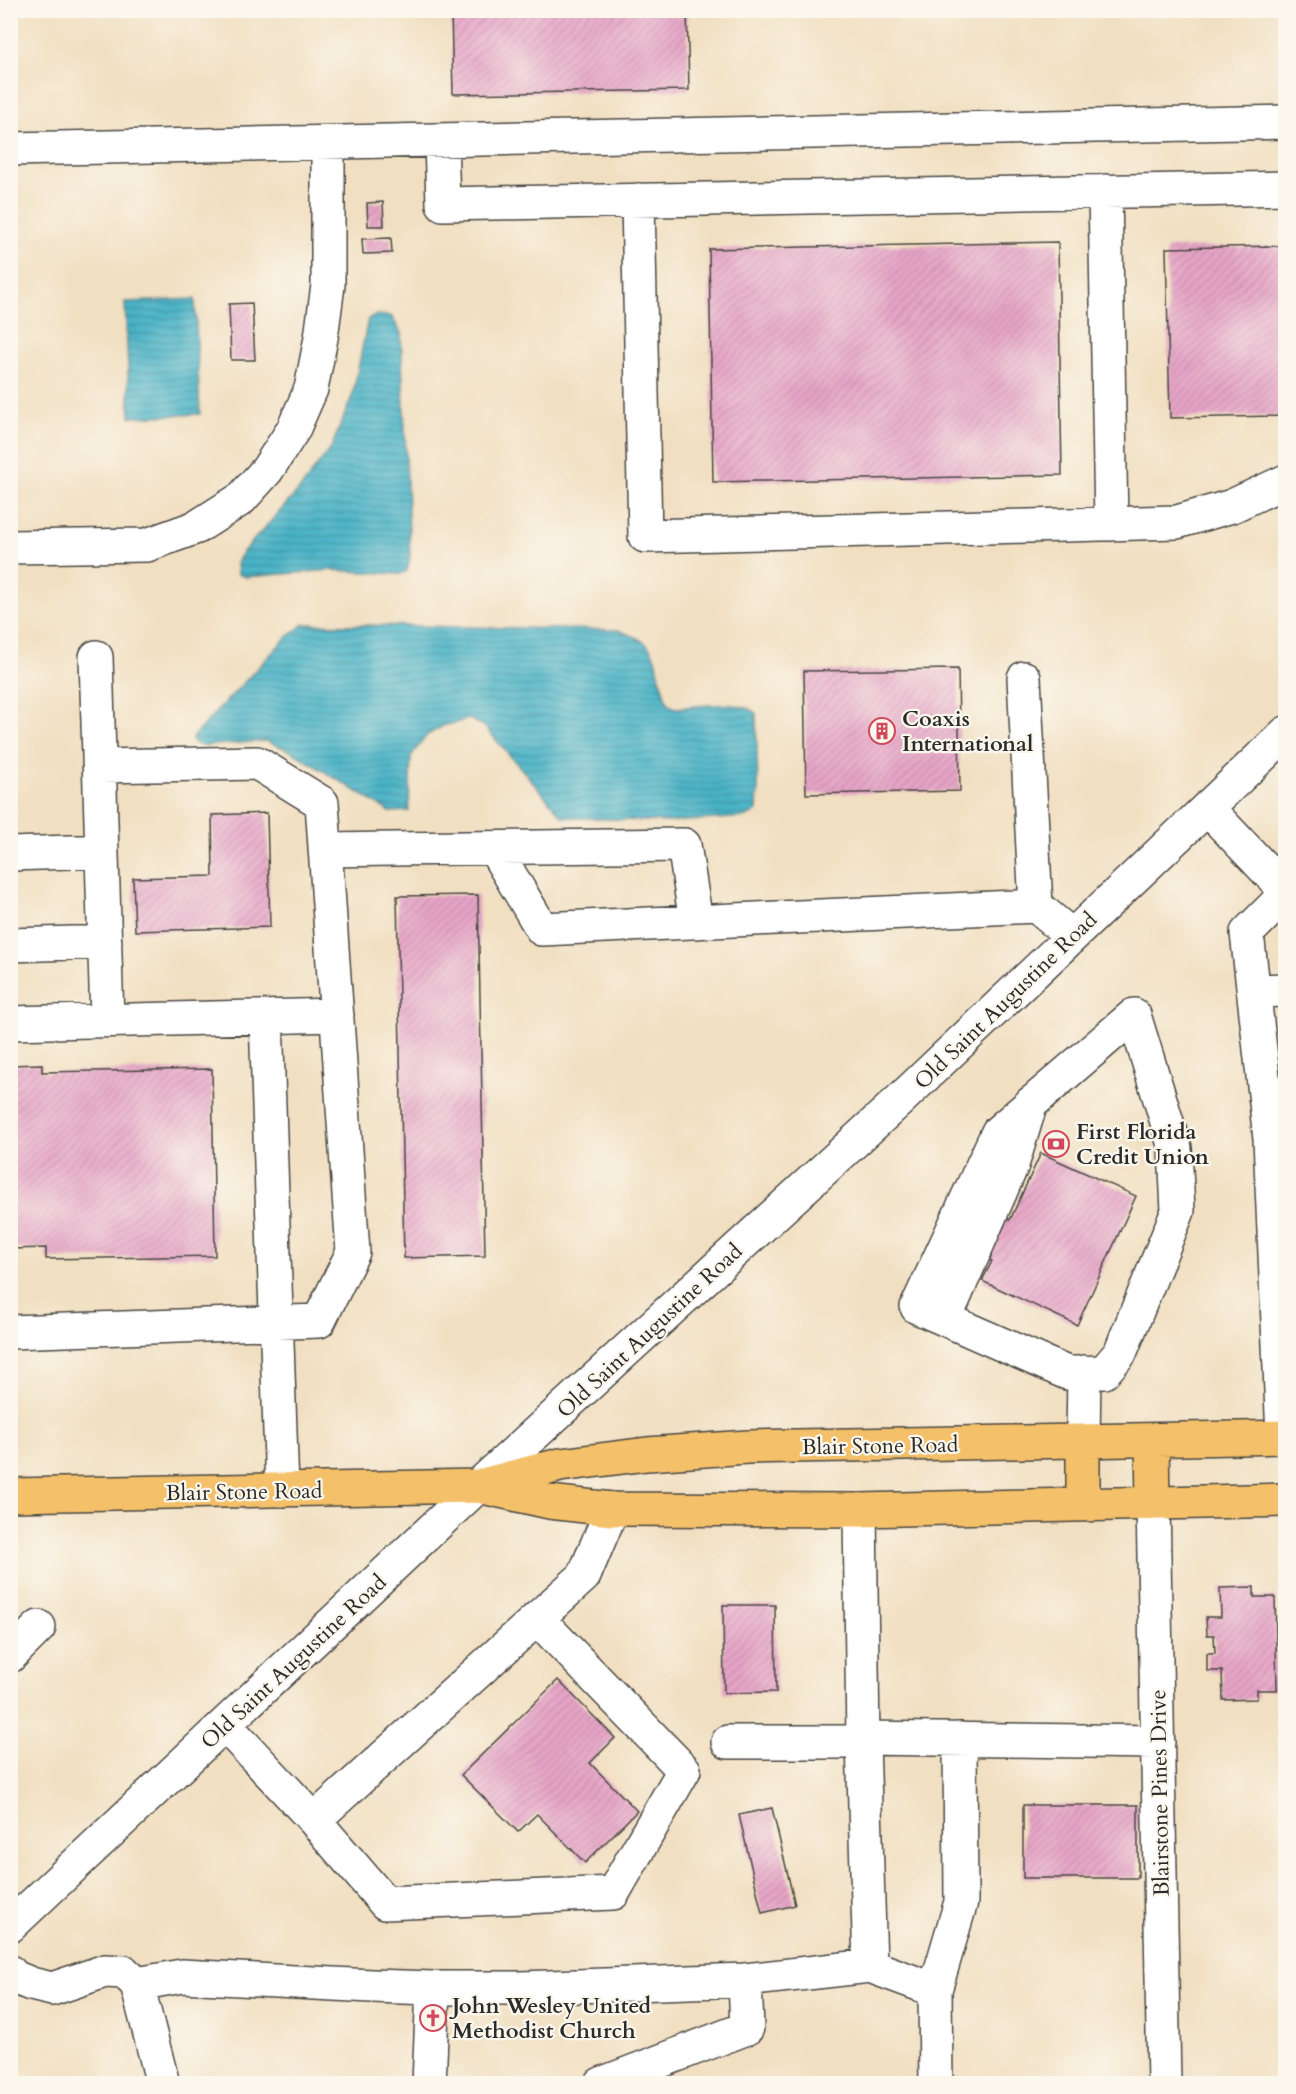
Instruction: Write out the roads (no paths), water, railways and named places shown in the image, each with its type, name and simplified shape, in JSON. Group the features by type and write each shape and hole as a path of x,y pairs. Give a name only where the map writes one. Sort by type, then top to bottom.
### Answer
{"main road":[{"name":"Blair Stone Road","path":"10,1495 478,1486 560,1465 647,1454 748,1447 1284,1437"},
{"path":"1152,1440 1153,1503"},
{"path":"1083,1441 1083,1504"},
{"name":"Blair Stone Road","path":"478,1486 549,1502 612,1509 860,1510 1286,1500"}],"street":[{"path":"10,149 1286,122"},
{"path":"441,141 443,204 1286,188"},
{"path":"10,547 147,545 197,527 241,499 267,470 293,430 311,389 321,338 328,285 328,143"},
{"path":"1105,191 1111,524"},
{"path":"638,200 645,536 1177,522 1232,506 1286,481"},
{"path":"96,657 107,1020"},
{"path":"1024,678 1036,906"},
{"name":"Old Saint Augustine Road","path":"10,1926 478,1486 901,1099 1286,733"},
{"path":"10,1332 319,1321 352,1252 322,803 257,763 100,766"},
{"path":"1207,808 1286,892 1247,933 1270,990 1270,1139 1280,1234 1284,1437"},
{"path":"325,850 684,845 696,922"},
{"path":"494,848 542,929 1036,906 1072,936"},
{"path":"10,854 102,851"},
{"path":"10,945 105,942"},
{"path":"1134,1015 1175,1148 1178,1210 1120,1353 1104,1372 1084,1372 1067,1373 917,1307 998,1132 1134,1015"},
{"path":"10,1023 337,1016"},
{"path":"266,1017 282,1490"},
{"path":"1083,1441 1084,1372"},
{"name":"Blairstone Pines Drive","path":"1153,1503 1164,2084"},
{"path":"314,1820 584,1576 612,1509"},
{"path":"860,1510 863,1740 870,1966"},
{"path":"225,1725 314,1820 385,1903 613,1893 684,1770 537,1618"},
{"path":"10,1628 39,1627 10,1656"},
{"path":"936,2084 935,1990 961,1902 960,1739"},
{"path":"728,1742 960,1739 1158,1742"},
{"path":"137,1984 182,1976 372,1986 521,1988 745,1980 870,1966 935,1990"},
{"path":"10,1972 14,1977 23,1981 52,1989 105,1971 124,1972 137,1984 164,2084"},
{"path":"601,2084 747,2028 745,1980"},
{"path":"429,2084 433,1988"}],"water":[{"path":"195,299 200,414 130,417 125,302"},
{"path":"377,315 391,316 401,333 410,558 407,571 400,574 330,570 246,577 238,574 237,564 241,554 300,489 332,446 353,394 368,319"},
{"path":"304,624 618,630 639,639 650,648 657,663 669,705 676,708 729,705 739,706 756,713 757,810 747,817 669,822 563,817 484,726 469,719 443,726 427,735 411,756 409,811 390,812 291,751 266,741 201,746 194,742 192,738 201,728 284,640"}],"place":[{"name":"Coaxis International","path":"882,731"},
{"name":"First Florida Credit Union","path":"1056,1144"},
{"name":"John Wesley United Methodist Church","path":"433,2018"}]}
